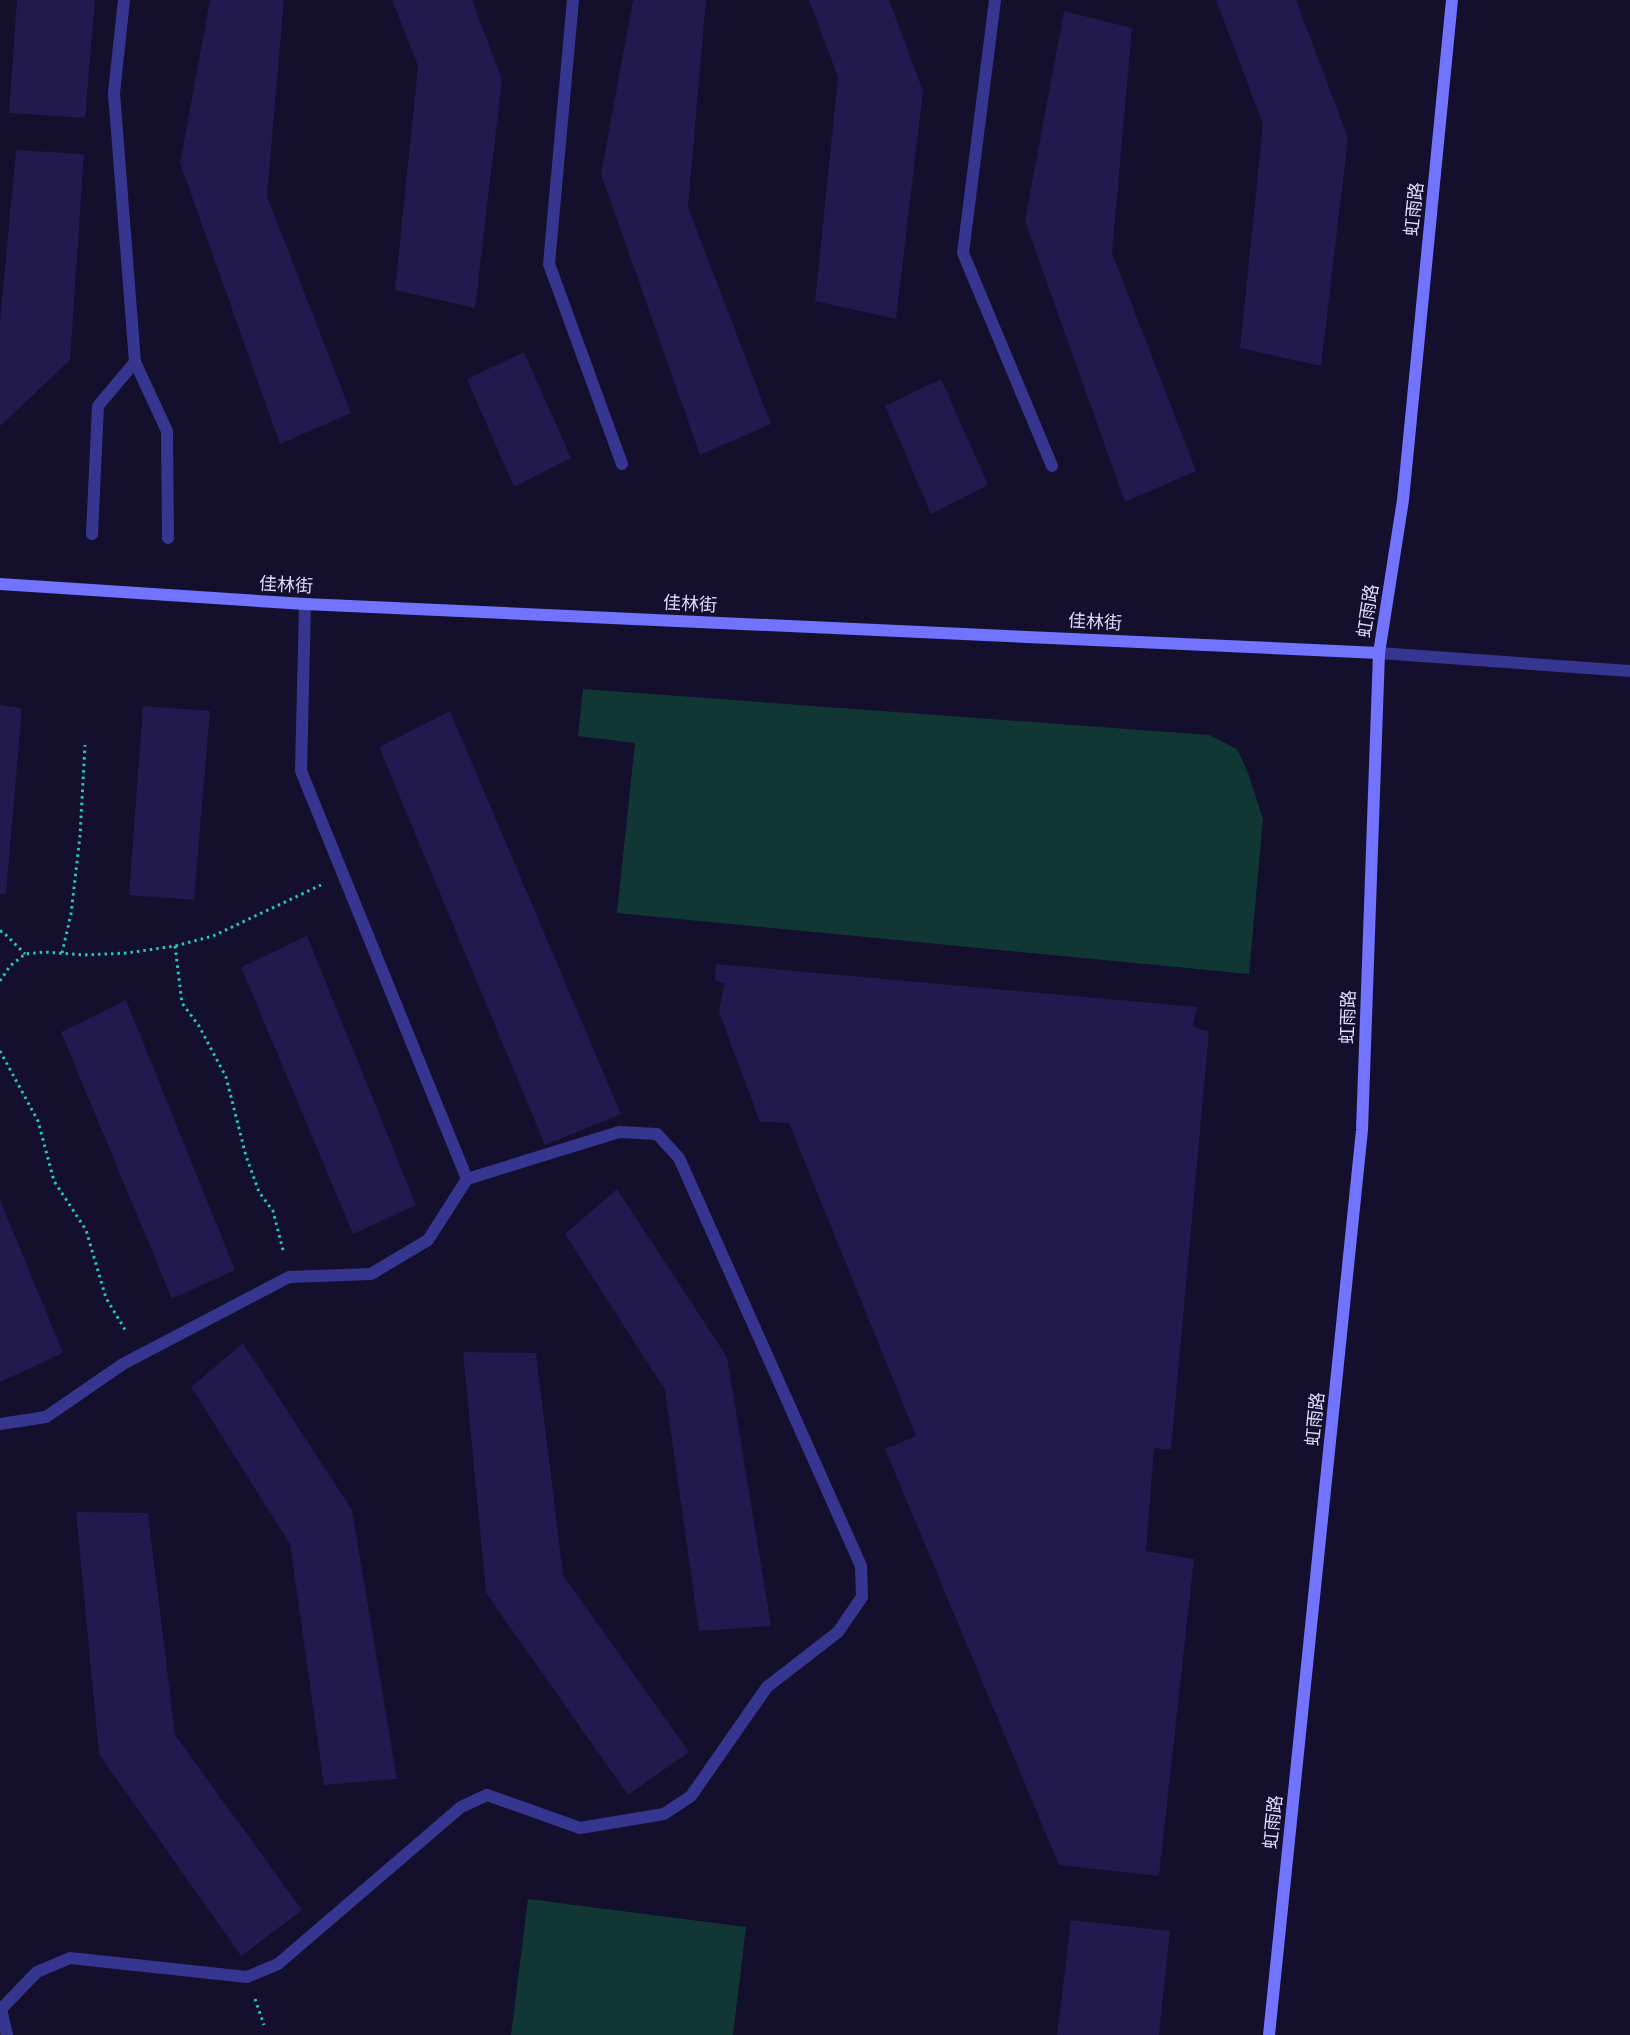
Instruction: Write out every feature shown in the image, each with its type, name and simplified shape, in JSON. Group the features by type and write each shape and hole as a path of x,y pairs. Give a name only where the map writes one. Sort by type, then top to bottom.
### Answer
{"street":[{"path":"124,0 114,93 135,362 167,431 168,538"},
{"path":"573,0 549,264 622,464"},
{"path":"995,0 962,253 1052,466"},
{"name":"虹雨路","path":"1269,2035 1362,1130 1379,653 1402,500 1452,0"},
{"path":"92,534 98,406 135,362"},
{"name":"佳林街","path":"0,584 305,604 1379,653"},
{"path":"305,604 301,771 467,1179"},
{"path":"1379,653 1630,671"},
{"path":"0,1424 46,1417 123,1364 289,1277 371,1274 428,1240 467,1179 619,1132 657,1134 679,1158 861,1566 862,1597 838,1632 767,1687 692,1796 664,1814 580,1828 487,1795 461,1807 278,1964 247,1977 70,1958 37,1972 0,2010 7,2035"}],"path":[{"path":"62,953 71,914 80,836 85,745"},
{"path":"0,981 10,966 25,954 44,952 84,956 127,953 175,946 213,936 343,874"},
{"path":"0,931 25,954"},
{"path":"175,946 182,1003 199,1026 226,1077 246,1156 259,1192 273,1211 289,1277"},
{"path":"0,1051 38,1122 54,1181 86,1230 106,1298 139,1355"}],"green space":[{"path":"583,689 1209,735 1237,749 1248,773 1263,819 1249,974 617,913 635,743 578,736"},
{"path":"528,1899 746,1927 733,2035 511,2035"}],"building":[{"path":"17,0 95,0 85,118 9,113"},
{"path":"210,0 284,0 267,196 351,413 280,444 180,163"},
{"path":"392,0 472,0 502,80 475,308 395,290 418,66"},
{"path":"633,0 706,0 688,207 771,424 700,455 601,174"},
{"path":"809,0 889,0 923,91 896,319 815,301 838,77"},
{"path":"1216,0 1296,0 1348,138 1321,366 1240,348 1263,124"},
{"path":"1064,11 1132,28 1112,253 1196,471 1125,502 1025,221"},
{"path":"16,150 84,154 70,360 0,426 0,321"},
{"path":"524,352 571,458 514,487 467,379"},
{"path":"941,379 988,485 931,514 885,406"},
{"path":"0,705 22,708 6,894 0,894"},
{"path":"143,706 210,711 194,900 129,895"},
{"path":"450,711 621,1114 545,1145 379,747"},
{"path":"307,936 416,1205 353,1234 241,967"},
{"path":"716,964 1197,1007 1193,1026 1209,1032 1171,1450 1154,1448 1146,1551 1194,1559 1159,1876 1059,1865 885,1449 916,1436 789,1123 760,1122 719,1012 724,983 715,981"},
{"path":"126,1000 235,1270 172,1299 61,1032"},
{"path":"617,1189 727,1357 771,1626 699,1631 665,1390 565,1234"},
{"path":"0,1200 63,1353 0,1382"},
{"path":"243,1343 352,1510 397,1779 324,1785 290,1544 191,1387"},
{"path":"463,1352 536,1353 563,1575 689,1752 628,1795 486,1593"},
{"path":"76,1512 148,1513 175,1735 302,1910 241,1956 99,1754"},
{"path":"1071,1920 1170,1931 1159,2035 1057,2035"}]}
